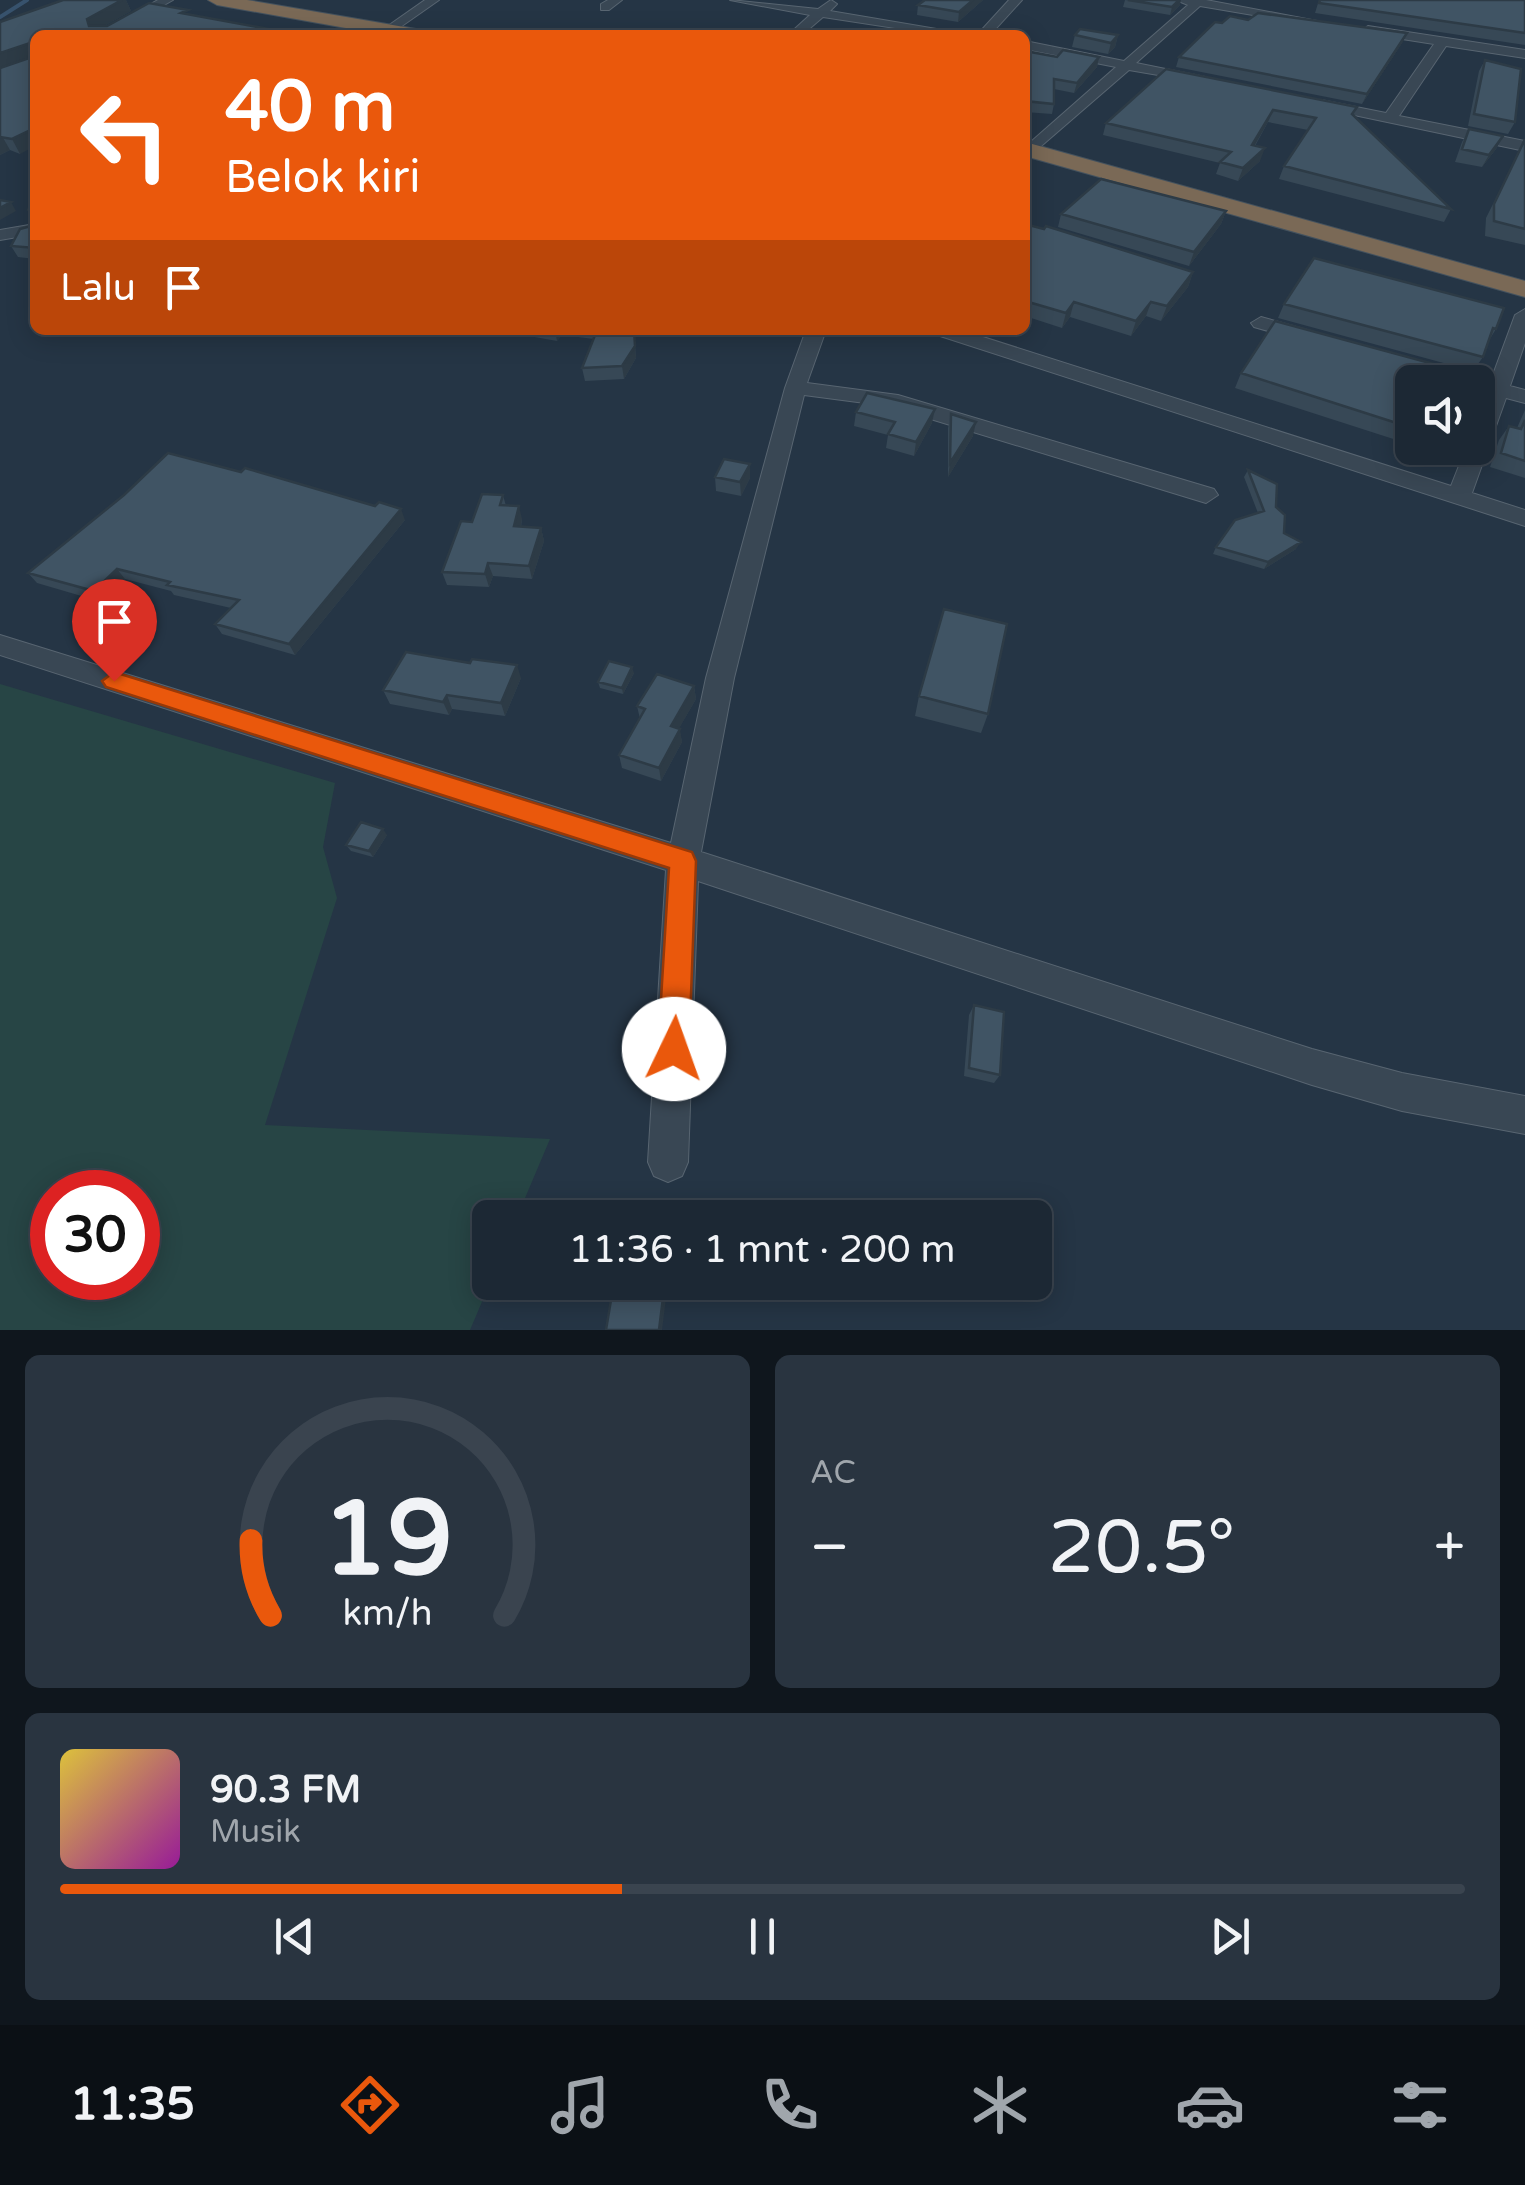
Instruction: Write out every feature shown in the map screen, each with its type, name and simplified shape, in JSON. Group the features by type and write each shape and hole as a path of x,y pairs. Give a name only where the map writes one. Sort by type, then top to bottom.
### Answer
{"highway":[{"path":"217,0 364,30"},
{"path":"192,1 361,30"},
{"path":"1030,149 1525,280"},
{"path":"1030,149 1525,289"}],"street":[{"path":"111,30 168,0"},
{"path":"383,30 421,0"},
{"path":"384,30 433,0"},
{"path":"736,0 935,30"},
{"path":"800,30 836,0"},
{"path":"988,30 1016,0"},
{"path":"1030,146 1127,66 1194,1 1329,24"},
{"path":"1348,26 1525,54"},
{"path":"1390,118 1442,42"},
{"path":"1030,46 1221,84"},
{"path":"1296,100 1525,146"},
{"path":"0,235 30,230"},
{"path":"1490,365 1525,315"},
{"path":"1261,323 1333,343"},
{"path":"668,1162 683,861 720,678 795,388 814,335"},
{"path":"957,335 1525,518"},
{"path":"795,388 890,400 1206,495"},
{"path":"1495,388 1525,397"},
{"path":"1459,495 1470,465"},
{"path":"0,645 683,861 1312,1066 1402,1092 1525,1115"}],"green space":[{"path":"0,684 335,783 323,847 337,898 265,1125 550,1139 524,1200 472,1200 472,1300 483,1300 470,1330 0,1330"}],"building":[{"path":"63,0 122,0 87,19 89,26 107,26 149,3 188,10 181,13 274,30 30,30 30,43 0,53 0,22"},
{"path":"925,0 973,0 959,12 918,5"},
{"path":"1128,0 1179,0 1172,7"},
{"path":"1525,0 1525,33 1319,3"},
{"path":"1258,13 1407,33 1367,94 1179,57 1215,22 1222,23 1230,16 1248,20"},
{"path":"1080,29 1118,35 1111,43 1075,35"},
{"path":"30,43 30,130 12,139 0,137 0,68 29,58"},
{"path":"1063,50 1099,57 1077,83 1054,79 1054,104 1030,102 1030,52 1057,57"},
{"path":"1485,60 1521,69 1515,122 1474,114"},
{"path":"1166,69 1357,107 1352,114 1451,209 1284,166 1316,118 1273,110 1252,145 1265,148 1243,168 1220,162 1231,152 1106,123"},
{"path":"1469,129 1503,136 1489,155 1462,149"},
{"path":"1525,139 1525,229 1494,221 1494,204"},
{"path":"1101,179 1226,211 1194,252 1061,214"},
{"path":"1030,225 1044,229 1046,226 1193,272 1167,306 1151,302 1136,321 1074,302 1066,313 1030,302"},
{"path":"30,226 30,248 11,246 20,229"},
{"path":"1314,258 1504,308 1483,357 1284,304"},
{"path":"1275,321 1437,365 1395,365 1395,423 1241,373"},
{"path":"595,335 634,335 635,346 622,366 582,368"},
{"path":"867,393 935,409 916,442 888,434 895,422 856,412"},
{"path":"951,414 976,422 950,463"},
{"path":"1525,420 1525,461 1501,453 1509,426 1521,429"},
{"path":"168,453 241,472 245,468 375,506 379,502 401,509 289,644 215,624 239,600 167,585 170,582 117,569 94,591 28,573 124,495"},
{"path":"724,459 750,464 740,482 715,477"},
{"path":"1248,470 1277,484 1276,507 1285,515 1284,533 1301,542 1268,562 1216,547 1235,520 1264,511"},
{"path":"482,494 503,495 500,505 519,506 514,526 541,528 529,566 488,563 485,574 442,572 461,521 472,522"},
{"path":"944,609 1007,624 988,714 919,696"},
{"path":"406,652 470,663 472,659 517,665 501,703 447,695 443,702 383,690"},
{"path":"609,661 632,667 622,688 598,682"},
{"path":"657,674 694,686 671,726 680,729 659,768 619,755 645,709 637,706"},
{"path":"361,822 383,829 369,851 346,845"},
{"path":"974,1005 1004,1012 1000,1075 969,1068"},
{"path":"611,1300 663,1300 659,1330 606,1330"}],"waterway":[{"path":"0,17 27,0"}],"route":[{"path":"114,681 683,861 674,1049"}]}
